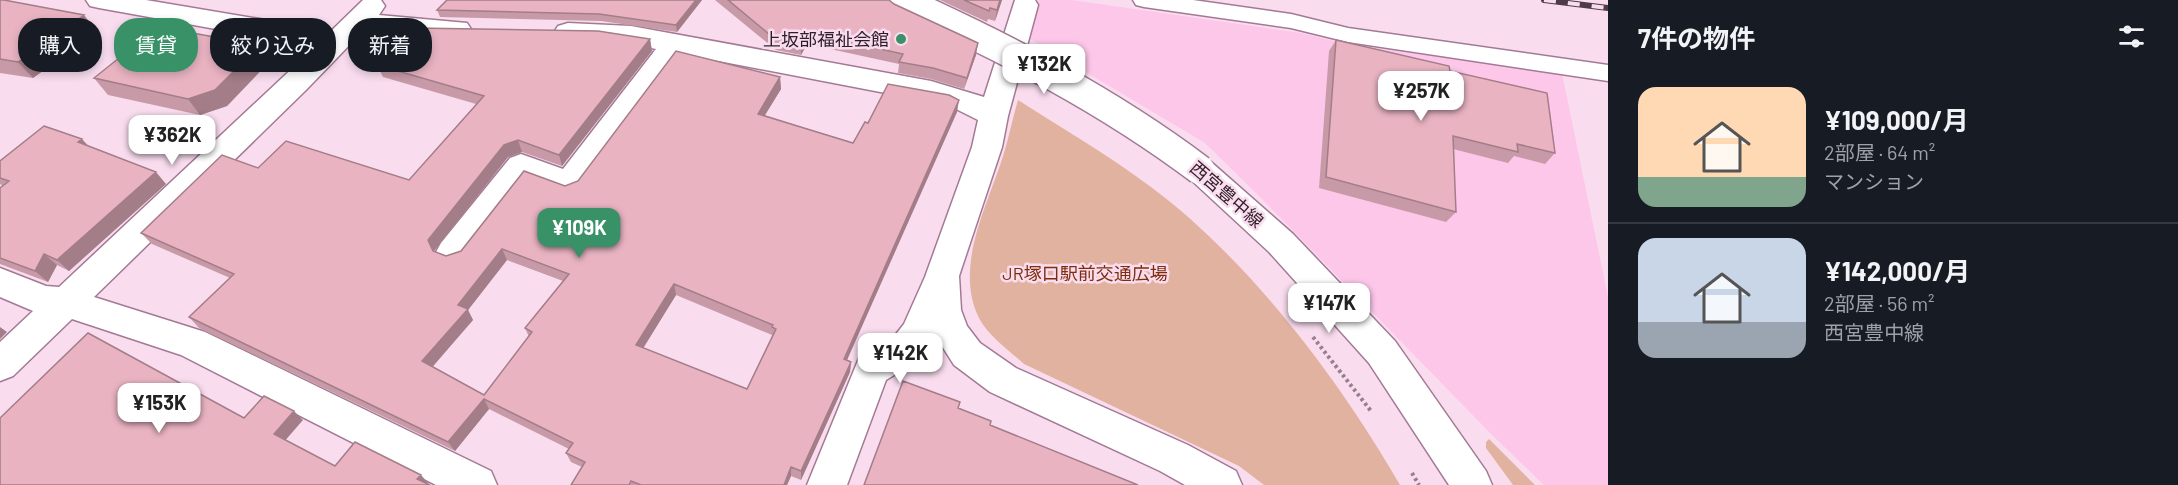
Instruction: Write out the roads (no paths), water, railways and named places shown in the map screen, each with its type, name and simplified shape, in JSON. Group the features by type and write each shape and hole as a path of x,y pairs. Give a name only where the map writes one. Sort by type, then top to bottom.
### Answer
{"street":[{"path":"99,0 302,37 348,23"},
{"name":"西宮豊中線","path":"900,0 962,27 1073,84 1126,116 1200,170 1281,243 1382,352 1472,485"},
{"path":"1144,0 1291,21 1348,35 1608,73"},
{"path":"827,485 872,369 906,349 918,333 942,276 987,147 993,116 1026,3"},
{"path":"0,365 348,29"},
{"path":"432,29 481,30"},
{"path":"541,31 600,32 675,43 956,96 984,109 993,116"},
{"path":"453,252 521,166 569,183 675,43"},
{"path":"942,276 944,310 952,333 967,354 1003,380 1174,458 1222,485"},
{"path":"0,282 44,300 65,302 192,343 477,485"}],"railway":[{"path":"1544,0 1608,8"}],"place":[{"name":"上坂部福祉会館","path":"901,39"}],"park label":[{"name":"JR塚口駅前交通広場","path":"1085,273"}]}
